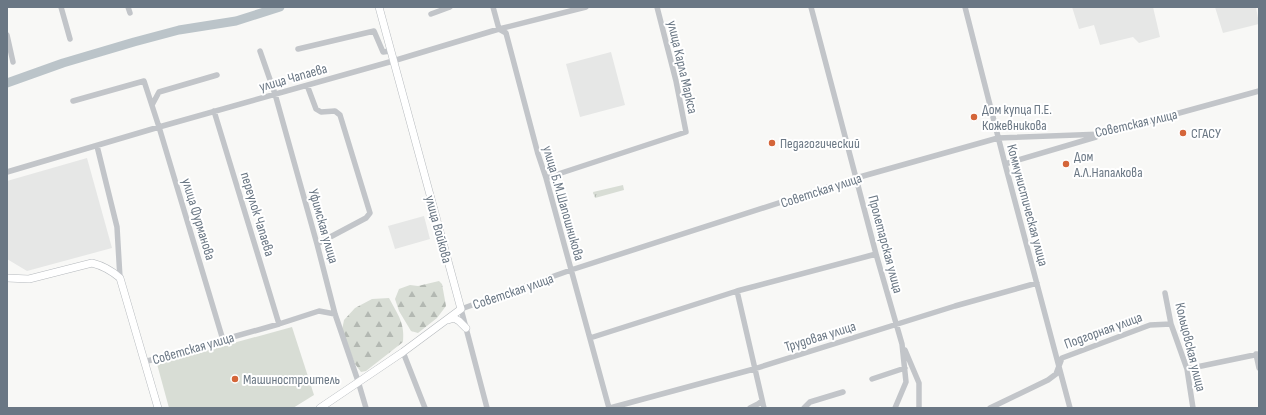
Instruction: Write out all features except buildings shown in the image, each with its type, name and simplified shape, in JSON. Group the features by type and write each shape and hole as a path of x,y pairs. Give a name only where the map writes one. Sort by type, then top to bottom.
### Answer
{"main road":[{"name":"улица Войкова","path":"379,7 461,309"},
{"path":"7,278 29,279 92,264 102,265 111,269 120,278 158,408"},
{"path":"444,322 454,311 456,289"},
{"name":"Советская улица","path":"320,408 402,352 461,309"},
{"path":"444,322 454,318 466,328"}],"street":[{"path":"61,7 70,39"},
{"path":"431,14 450,7"},
{"name":"улица Б.М.Шапошникова","path":"493,7 499,29 506,33 609,408"},
{"name":"улица Чапаева","path":"7,172 214,111 393,62 499,29 586,7"},
{"name":"улица Карла Маркса","path":"546,178 686,132 676,81 657,7"},
{"name":"Пролетарская улица","path":"811,7 876,254 902,344"},
{"name":"Коммунистическая улица","path":"965,7 1004,164 1070,408"},
{"path":"298,49 374,31 383,52 390,50"},
{"path":"7,35 13,62"},
{"name":"Уфимская улица","path":"260,50 275,94 335,314 366,408"},
{"path":"152,105 159,92 217,75"},
{"name":"улица Фурманова","path":"73,101 144,81 223,340"},
{"path":"307,85 316,110 321,112 335,110 340,115 370,213 366,218 317,244"},
{"name":"Советская улица","path":"461,309 571,270 856,178 998,138 1103,134 1259,91"},
{"name":"переулок Чапаева","path":"214,111 279,324"},
{"path":"1004,164 1103,134"},
{"path":"97,146 117,227 120,278"},
{"path":"590,338 737,292 876,254"},
{"name":"Трудовая улица","path":"609,408 754,369 955,306 1037,283"},
{"path":"737,292 764,408"},
{"name":"Кольцовская улица","path":"1165,293 1171,324 1187,369 1193,408"},
{"name":"улица Войкова","path":"461,309 487,408"},
{"name":"Советская улица","path":"144,362 279,324 319,311 335,314"},
{"name":"Подгорная улица","path":"990,408 1048,380 1056,374 1062,358 1150,325 1171,324"},
{"path":"895,408 906,382 902,344"},
{"path":"902,344 919,383 919,408"},
{"path":"402,352 425,408"},
{"path":"1187,369 1257,354 1259,368"},
{"path":"872,379 905,368"},
{"path":"804,408 810,402 843,392"},
{"path":"750,408 762,400"}],"shaded area":[{"path":"1072,7 1153,7 1160,37 1139,43 1133,37 1100,45 1094,25 1079,29"},
{"path":"1215,7 1256,7 1259,24 1223,33"},
{"path":"611,52 625,105 580,117 566,64"},
{"path":"87,158 112,248 27,271 7,259 7,181"},
{"path":"424,216 430,239 395,249 388,226"}],"green space":[{"path":"623,185 624,190 595,198 593,192"},
{"path":"439,281 442,284 446,306 437,318 418,333 411,331 399,311 395,299 399,289 410,285 418,286"},
{"path":"389,298 402,324 403,342 366,371 361,372 355,364 342,330 344,320 355,308 372,299"},
{"name":"Машиностроитель","path":"292,327 314,395 293,408 169,408 157,364"}],"waterway":[{"path":"7,83 63,63 134,42 179,30 236,21 280,7"}],"place":[{"name":"Дом купца П.Е. Кожевникова","path":"974,117"},
{"name":"СГАСУ","path":"1183,133"},
{"name":"Педагогический","path":"772,143"},
{"name":"Дом А.Л.Напалкова","path":"1066,164"},
{"name":"Машиностроитель","path":"235,379"}]}
